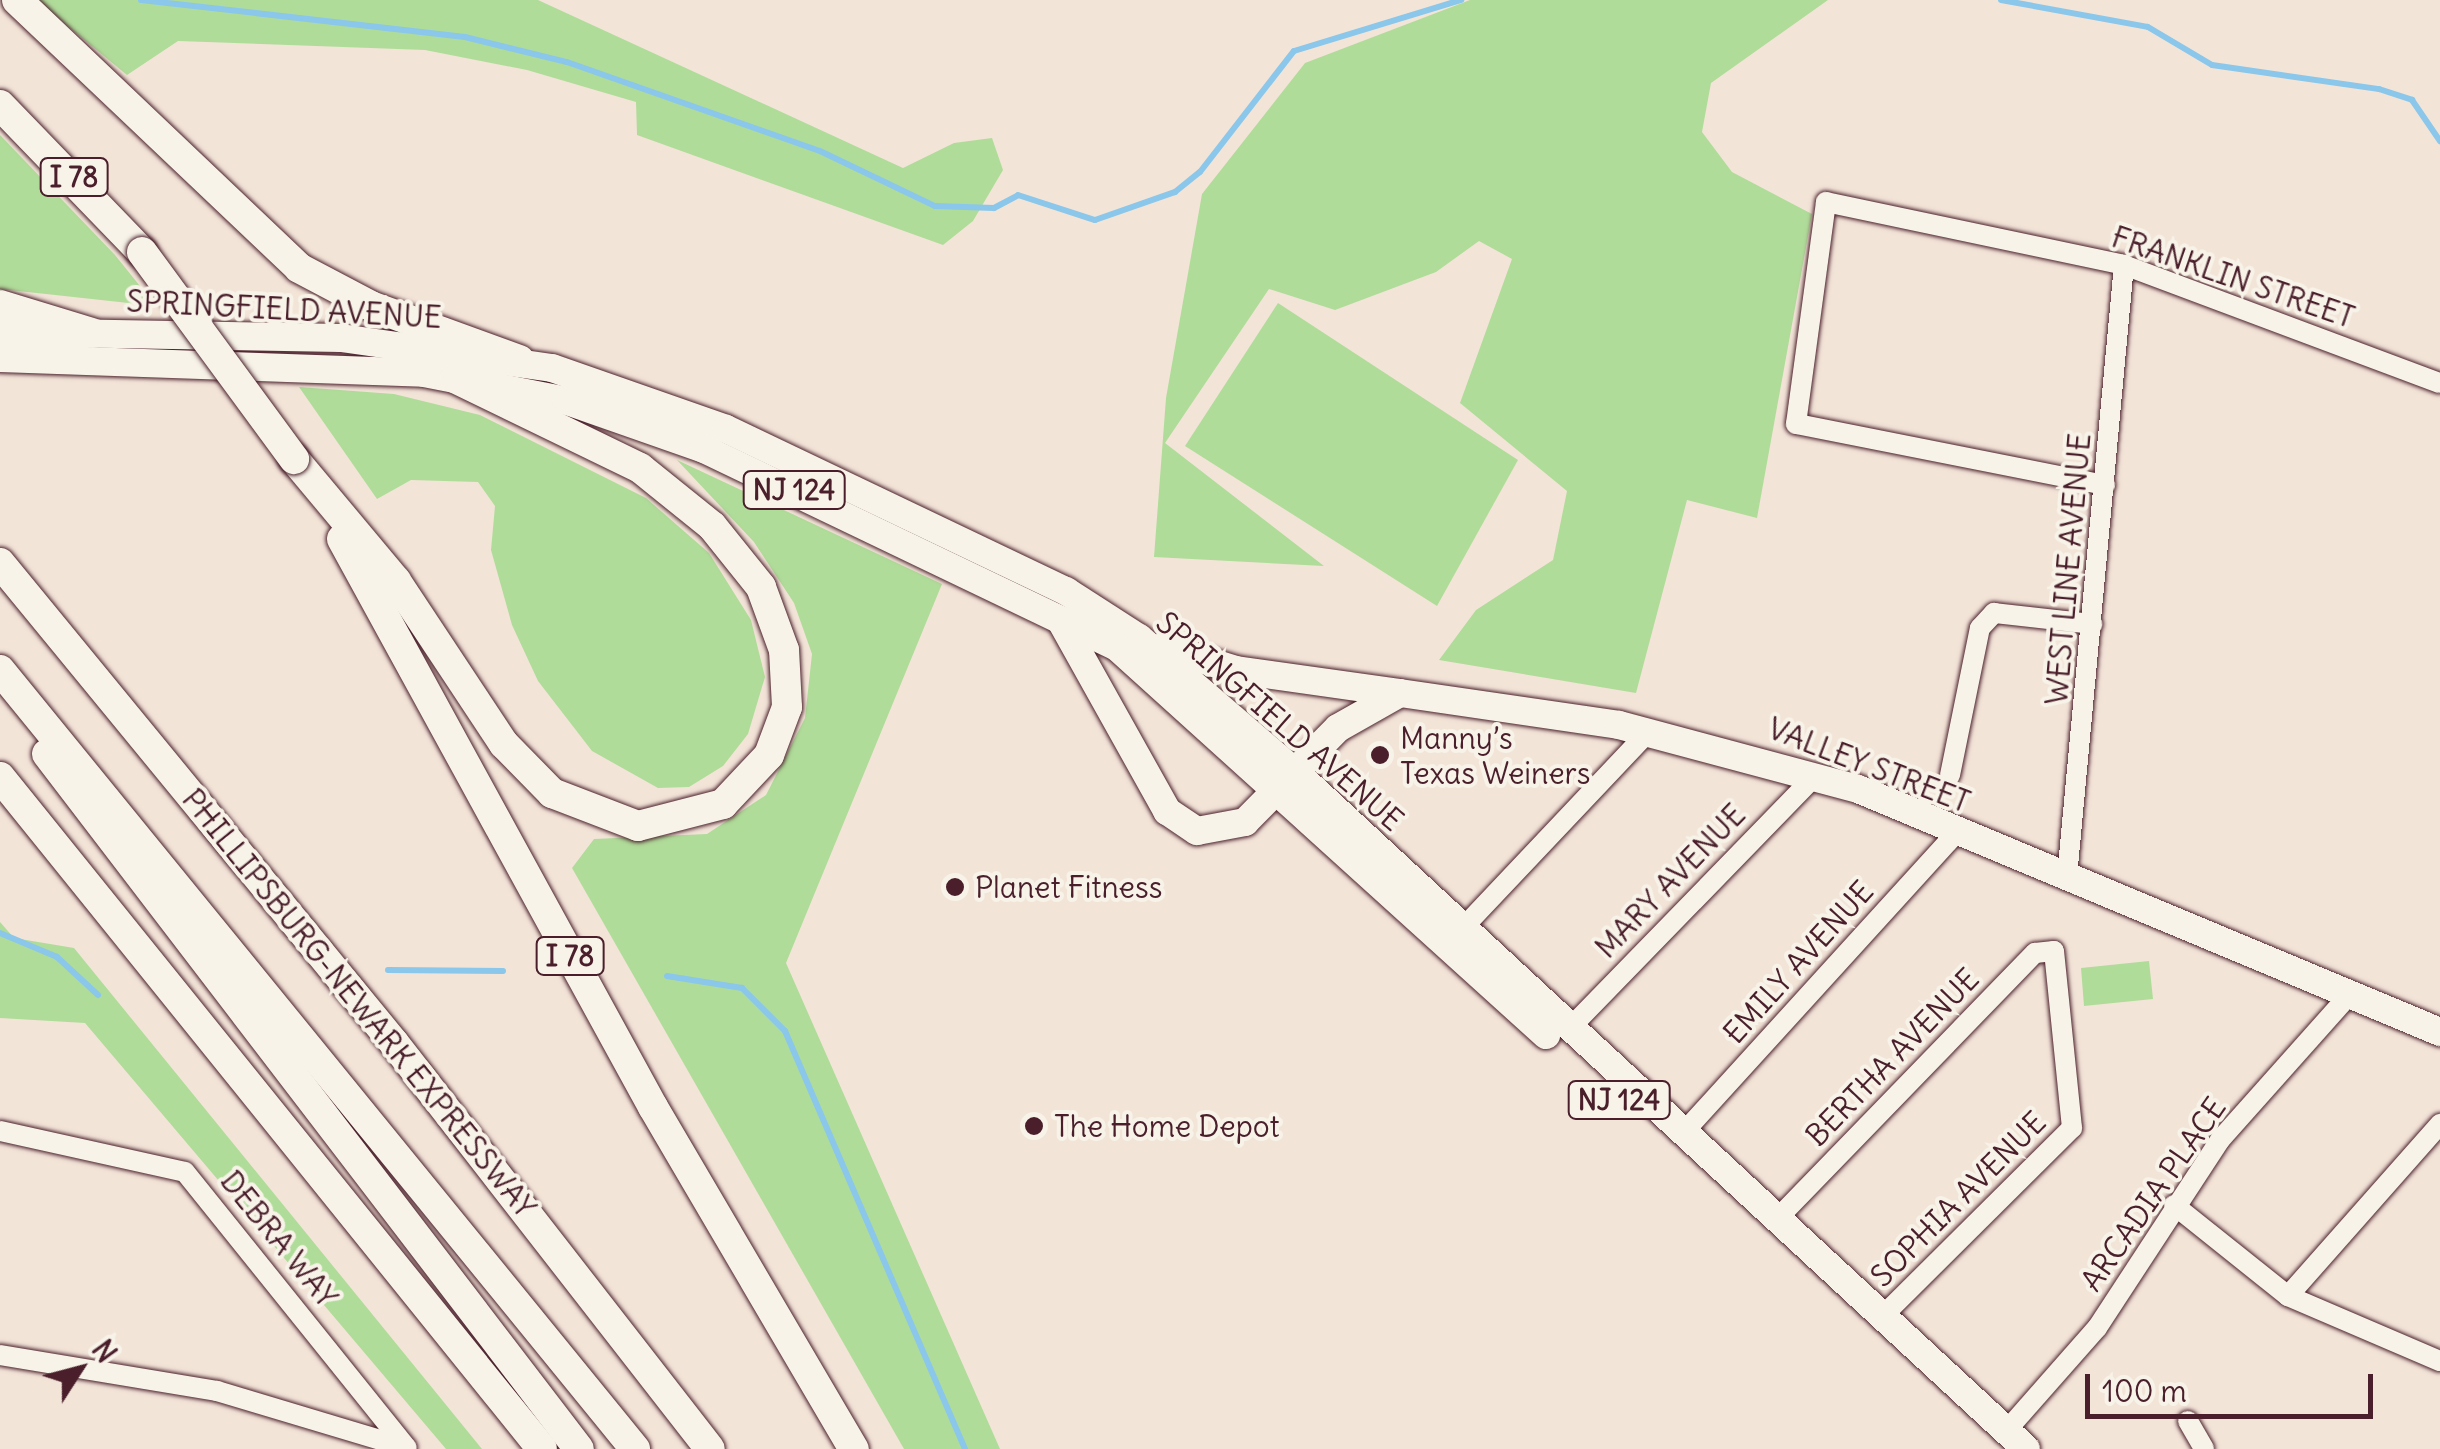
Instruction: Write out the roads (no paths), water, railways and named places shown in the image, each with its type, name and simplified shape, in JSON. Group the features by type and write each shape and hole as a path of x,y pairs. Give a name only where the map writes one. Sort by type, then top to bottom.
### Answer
{"highway":[{"path":"17,0 288,260 346,296 519,360"},
{"name":"I 78","path":"0,105 142,252 294,459 724,1234 854,1449"},
{"path":"0,305 92,333"},
{"path":"294,459 396,581 504,744 552,793 638,826 723,804 770,756 787,707 784,650 761,587 712,526 640,468 455,378"},
{"name":"PHILLIPSBURG-NEWARK EXPRESSWAY","path":"0,564 394,1043 710,1449"},
{"name":"PHILLIPSBURG-NEWARK EXPRESSWAY","path":"0,670 635,1449"},
{"path":"0,691 579,1449"},
{"path":"0,777 542,1449"}],"main road":[{"name":"SPRINGFIELD AVENUE","path":"0,332 340,338 519,360 726,429 1026,570 1139,638 1705,1175 1776,1220"},
{"name":"SPRINGFIELD AVENUE","path":"0,358 317,364 455,378 568,401 704,449 1116,646 1286,781 1460,932 1684,1132 1776,1220 1886,1313 2016,1440"},
{"path":"1059,617 1184,825 1219,833 1286,781 1352,717 1400,694"},
{"name":"VALLEY STREET","path":"1139,638 1236,670 1650,731 1816,775 2440,1032"}],"street":[{"name":"FRANKLIN STREET","path":"2104,485 1868,444 1796,424 1790,415 1826,202 2124,266 2440,383"},
{"name":"WEST LINE AVENUE","path":"2067,877 2124,266"},
{"path":"1950,774 1980,628 1994,612 2092,624"},
{"path":"1460,932 1650,731"},
{"name":"MARY AVENUE","path":"1568,1030 1816,775"},
{"name":"EMILY AVENUE","path":"1684,1132 1956,832"},
{"name":"BERTHA AVENUE","path":"1776,1220 2034,954 2057,954 2072,1128"},
{"name":"ARCADIA PLACE","path":"2016,1440 2097,1328 2174,1205 2350,994"},
{"path":"2288,1296 2440,1124"},
{"name":"SOPHIA AVENUE","path":"1886,1313 2072,1128"},
{"name":"DEBRA WAY","path":"0,1132 185,1172 407,1448"},
{"path":"2174,1205 2288,1296 2440,1360"},
{"path":"0,1356 217,1392 407,1448"},
{"path":"2188,1421 2204,1449"}],"waterway":[{"path":"141,0 465,37 567,62 820,151 935,206 994,208 1018,195 1095,220 1175,192 1200,172 1294,51 1461,0"},
{"path":"2001,0 2148,27 2212,65 2379,89 2412,100 2440,141"},
{"path":"0,933 57,957 98,995"},
{"path":"388,970 503,971"},
{"path":"667,976 742,988 785,1031 965,1449"}],"place":[{"name":"Manny’s Texas Weiners","path":"1380,755"},
{"name":"Planet Fitness","path":"955,887"},
{"name":"The Home Depot","path":"1034,1126"}]}
